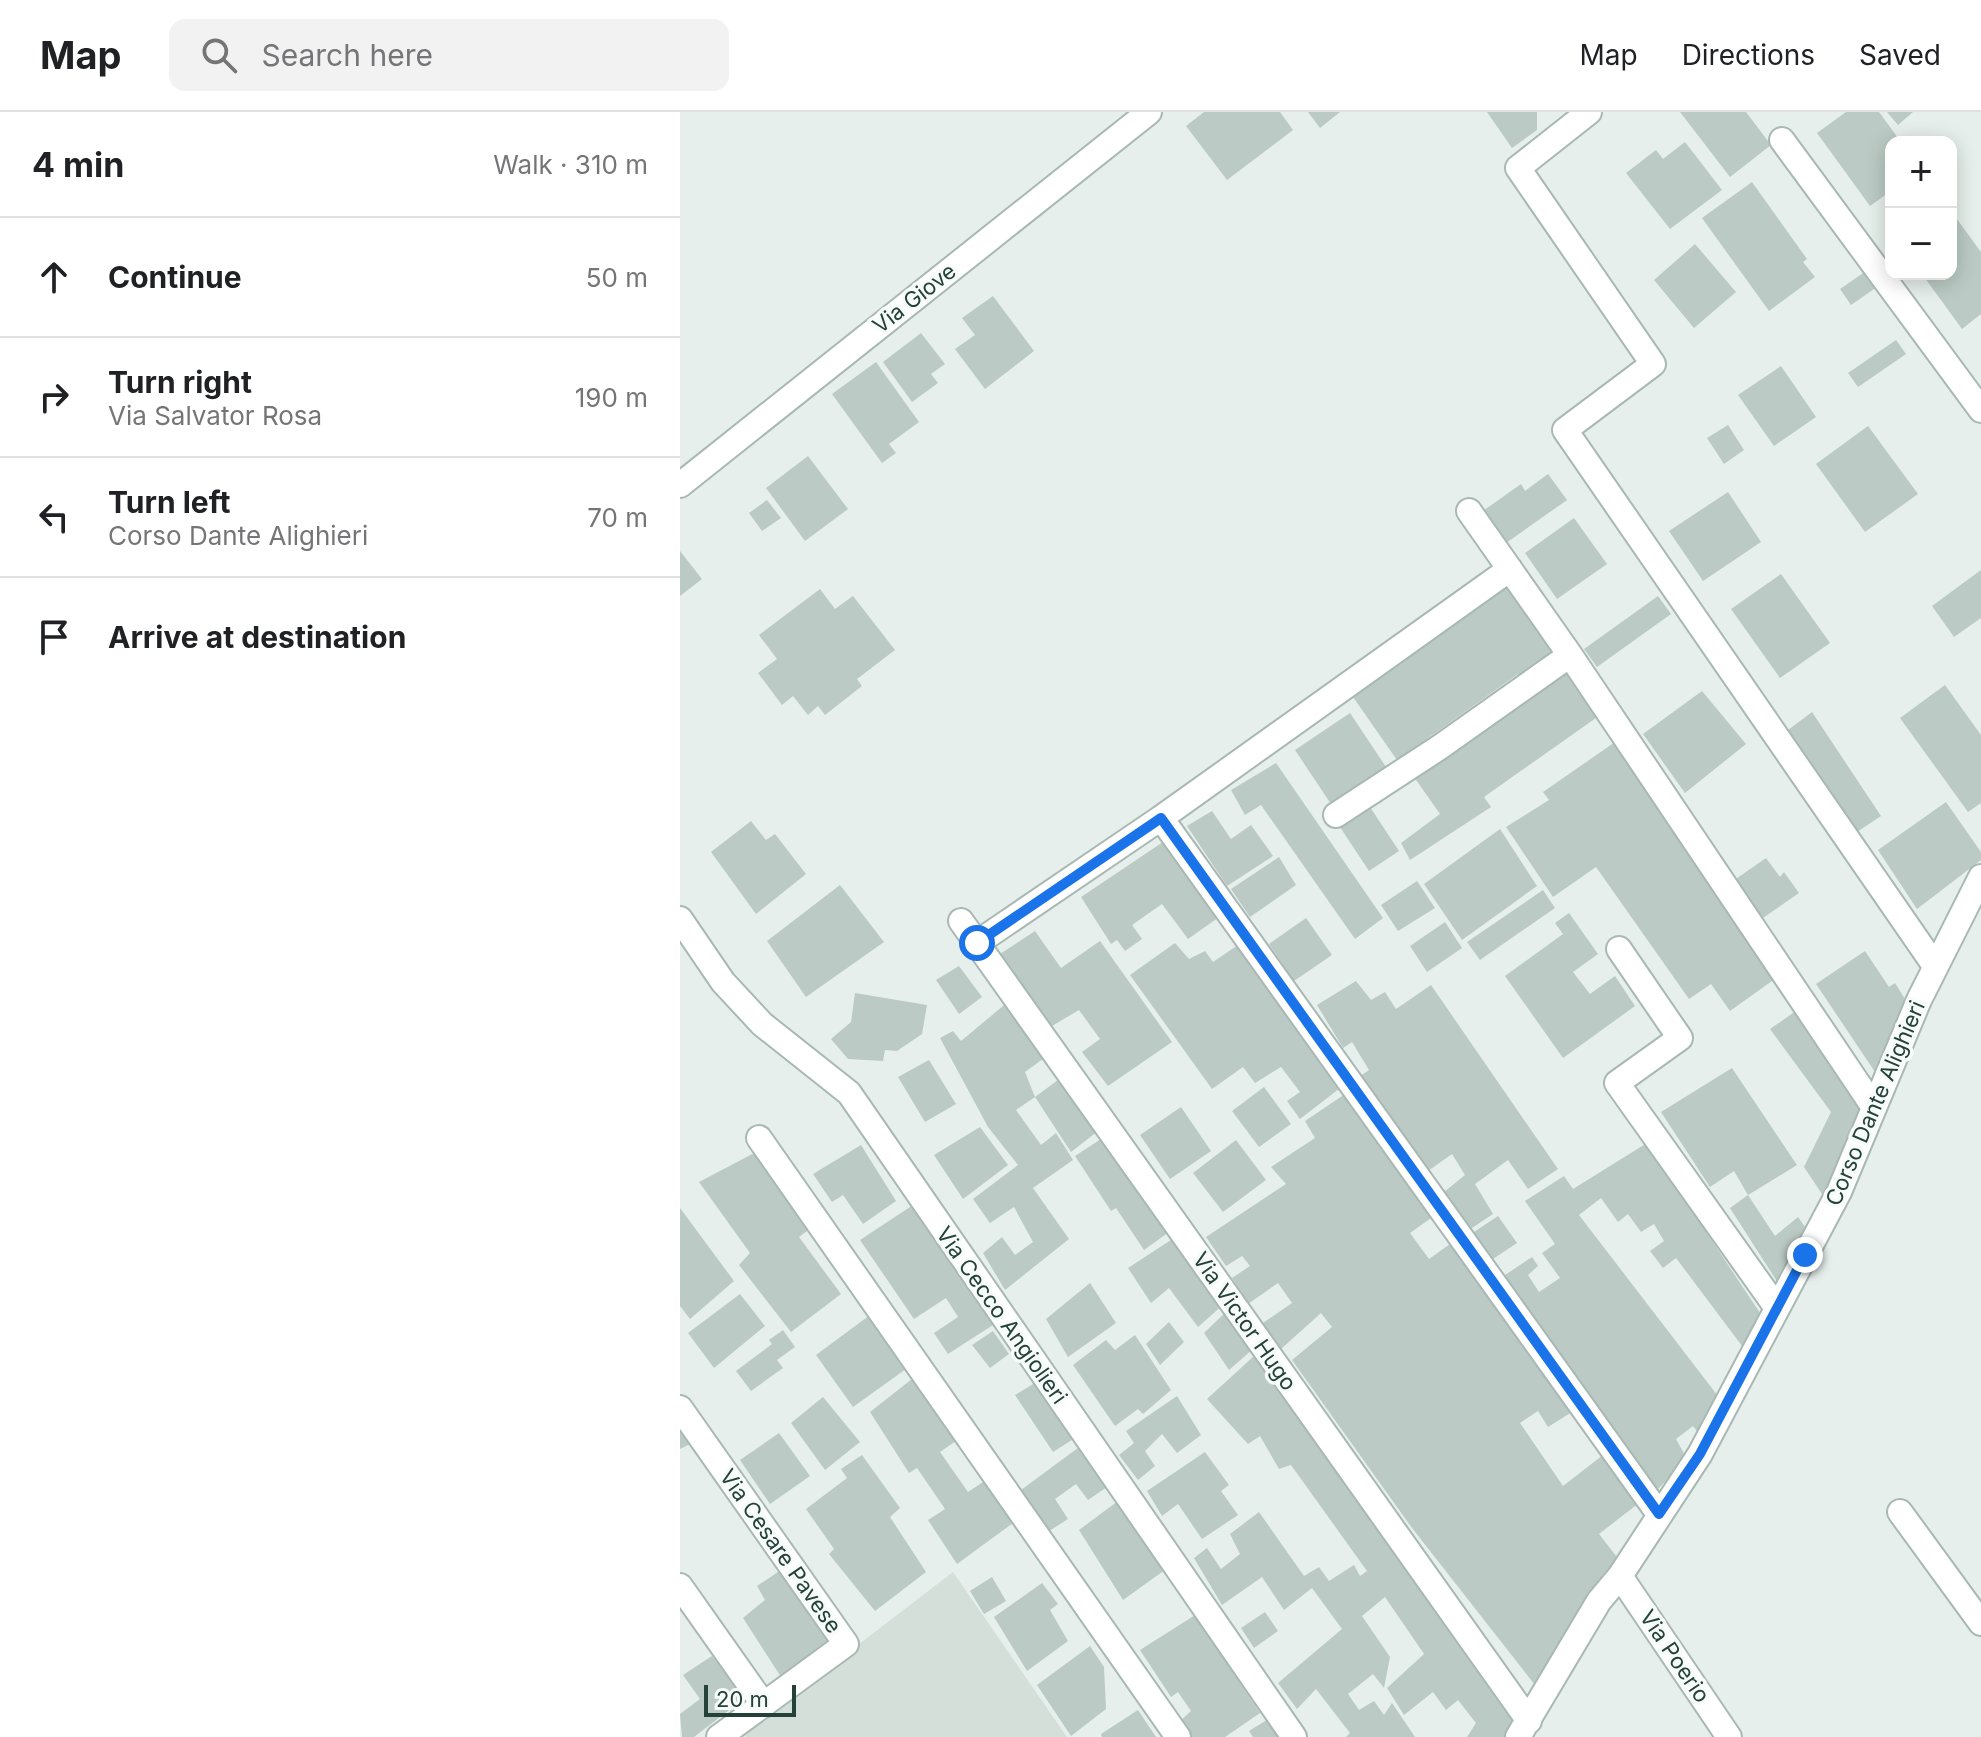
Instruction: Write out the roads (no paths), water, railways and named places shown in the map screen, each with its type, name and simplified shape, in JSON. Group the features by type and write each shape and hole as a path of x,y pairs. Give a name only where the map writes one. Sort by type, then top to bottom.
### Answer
{"street":[{"name":"Via Giove","path":"680,485 1122,120 1149,112"},
{"path":"1589,112 1518,168 1653,364 1565,430 1935,966"},
{"path":"1782,140 1981,410"},
{"path":"1469,511 1570,655 1873,1106"},
{"path":"977,943 1161,818 1510,569"},
{"path":"1336,815 1440,747 1570,655"},
{"path":"1161,818 1659,1514"},
{"name":"Corso Dante Alighieri","path":"1523,1729 1599,1601 1620,1576 1700,1454 1839,1192 1935,966 1981,877"},
{"name":"Via Cecco Angiolieri","path":"680,919 723,982 762,1024 849,1093 1294,1737"},
{"name":"Via Victor Hugo","path":"961,921 1523,1729"},
{"path":"1619,949 1680,1038 1617,1083 1777,1308"},
{"path":"759,1138 1178,1737"},
{"name":"Via Cesare Pavese","path":"680,1408 846,1644 719,1737"},
{"path":"1900,1512 1981,1623"},
{"name":"Via Poerio","path":"1620,1576 1729,1737"},
{"path":"680,1586 764,1705"}]}
